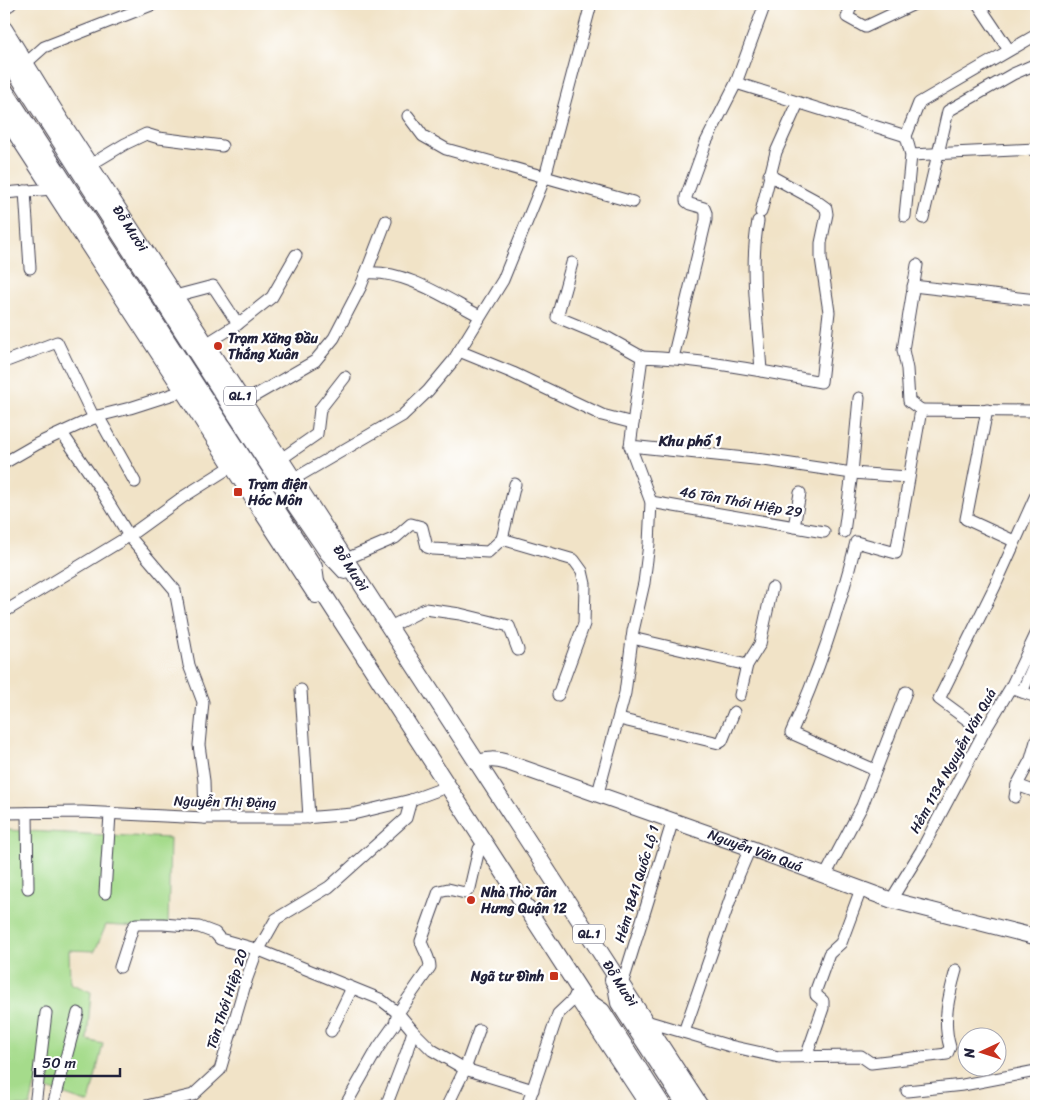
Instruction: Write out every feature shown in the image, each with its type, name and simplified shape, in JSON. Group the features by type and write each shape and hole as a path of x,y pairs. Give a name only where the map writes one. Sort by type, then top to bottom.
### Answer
{"highway":[{"name":"Đỗ Mười","path":"4,30 280,459 288,482 328,553 342,566 646,1021 700,1106"},
{"name":"Đỗ Mười","path":"4,54 288,482 346,559 474,764 494,801 616,985 619,1003 686,1106"},
{"name":"QL.1","path":"4,89 57,185 183,391 445,787"},
{"name":"QL.1","path":"4,115 57,185 314,567 316,582 648,1106"},
{"name":"QL.1","path":"482,845 586,1000 602,1011 663,1106"}],"main road":[{"name":"Nguyễn Văn Quá","path":"474,764 487,759 506,762 598,793 891,900 1036,937"}],"street":[{"path":"4,9 11,4"},
{"path":"25,64 44,47 154,4"},
{"path":"288,482 402,416 428,391 459,351 503,280 545,178 591,4"},
{"path":"673,358 706,220 704,208 690,204 686,201 686,197 706,142 736,83 765,4"},
{"path":"852,4 847,17 864,27 914,4"},
{"path":"978,4 1010,50"},
{"path":"905,216 911,155 906,136 919,103 1036,35"},
{"path":"923,218 948,111 1013,74 1036,64"},
{"path":"736,83 906,136"},
{"path":"761,371 754,267 756,234 776,152 798,103"},
{"path":"408,116 423,136 446,149 634,202"},
{"path":"90,165 146,134 168,140 222,146"},
{"path":"911,155 1036,149"},
{"path":"572,263 557,317 608,338 642,357 673,358 821,382 828,312 821,258 827,214 826,208 815,200 769,176"},
{"path":"4,193 57,185"},
{"path":"25,191 30,268"},
{"path":"244,402 315,361 334,338 361,286 386,220"},
{"path":"206,344 238,324 272,297 296,255"},
{"path":"917,265 903,350 907,370 909,401 921,410 1036,411"},
{"path":"366,273 380,272 406,278 480,316"},
{"path":"174,296 213,286 238,324"},
{"path":"914,286 1036,300"},
{"path":"4,362 57,342 96,418 135,482"},
{"path":"459,351 602,415 633,423"},
{"path":"598,793 626,692 632,638 644,582 652,502 630,446 642,357"},
{"path":"280,459 317,434 320,409 345,377"},
{"path":"4,463 37,444 96,418 183,391"},
{"path":"844,532 859,398"},
{"path":"875,770 791,733 806,700 836,616 856,542 896,553 921,410"},
{"path":"987,410 966,519 1014,541"},
{"path":"62,433 99,487 129,536 175,590 189,665 203,702 199,745 204,781 205,818"},
{"path":"630,446 908,478"},
{"path":"4,612 129,536 182,497 232,466"},
{"path":"346,559 395,538 411,524 422,527 427,547 433,549 488,552 502,539 515,484"},
{"path":"794,527 800,492"},
{"path":"984,732 938,699 995,586 1036,495"},
{"name":"46 Tân Thới Hiệp 29","path":"652,502 824,532"},
{"path":"502,539 574,560 582,571 585,584 584,624 558,695"},
{"path":"740,695 748,665 760,644 772,588"},
{"path":"390,627 425,610 460,614 509,626 518,650"},
{"name":"Hẻm 1134 Nguyễn Văn Quá","path":"891,900 921,851 984,732 1017,689 1036,634"},
{"path":"632,638 748,665"},
{"path":"1036,660 1017,689 1036,697"},
{"path":"301,690 309,818"},
{"path":"826,876 862,806 906,692"},
{"path":"619,720 719,742 722,741 734,712"},
{"path":"1014,798 1017,785 1031,759 1036,741"},
{"path":"1017,785 1036,792"},
{"name":"Nguyễn Thị Đặng","path":"4,813 110,814 205,818 309,818 353,814 411,800 445,787"},
{"name":"Tân Thới Hiệp 20","path":"146,1106 191,1101 220,1070 247,978 259,950 276,919 329,887 406,818 411,800"},
{"path":"28,812 28,888"},
{"path":"105,893 110,814"},
{"name":"Hẻm 1841 Quốc Lộ 1","path":"622,985 672,820"},
{"path":"345,1106 378,1048 395,1024 398,1013 430,967 430,961 422,947 421,941 439,891 448,889 467,892 470,888 482,845"},
{"path":"684,1032 739,874 750,848"},
{"path":"806,1057 823,1008 822,1001 816,995 816,990 829,954 840,943 861,889"},
{"path":"120,967 133,927 139,924 199,927 214,933 220,938 259,950 380,999 398,1013 432,1050 465,1069 533,1090"},
{"path":"646,1021 730,1046 779,1057 861,1056 871,1063 947,1054 950,1047 947,1034 947,1000 956,970"},
{"path":"331,1031 352,988"},
{"path":"527,1106 558,1014 577,996"},
{"path":"35,1106 46,1013"},
{"path":"53,1106 78,1013"},
{"path":"447,1106 465,1069 479,1030"},
{"path":"386,1106 413,1031"},
{"path":"4,1060 4,1066"},
{"path":"907,1091 963,1085 1036,1071"}],"green space":[{"path":"4,831 170,838 168,929 106,925 95,951 69,950 70,983 91,992 87,1040 103,1044 89,1103 35,1085 30,1106 4,1106"}],"place":[{"name":"Trạm Xăng Đầu Thắng Xuân","path":"218,346"},
{"name":"Trạm điện Hóc Môn","path":"238,492"},
{"name":"Nhà Thờ Tân Hưng Quận 12","path":"471,900"},
{"name":"Ngã tư Đình","path":"554,976"}],"district":[{"name":"Khu phố 1","path":"690,441"}]}
